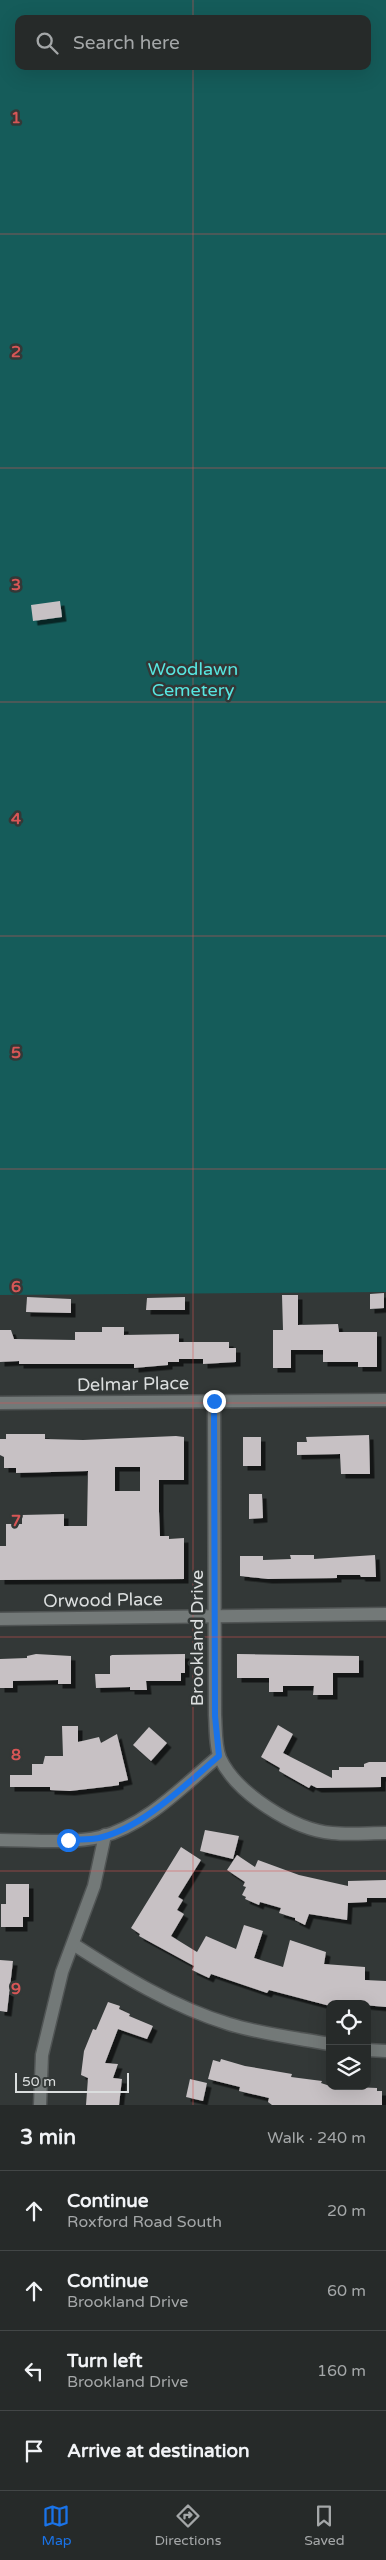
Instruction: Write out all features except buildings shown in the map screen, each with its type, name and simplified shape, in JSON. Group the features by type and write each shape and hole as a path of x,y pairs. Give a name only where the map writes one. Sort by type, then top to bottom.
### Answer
{"street":[{"name":"Delmar Place","path":"0,1403 386,1400"},
{"name":"Brookland Drive","path":"214,1401 215,1716 219,1756"},
{"name":"Orwood Place","path":"0,1618 386,1614"},
{"path":"0,1840 68,1840 105,1835 122,1830 140,1819 219,1756 229,1774 242,1787 264,1804 300,1825 331,1833 386,1833"},
{"path":"40,2105 42,2055 62,1972 94,1886 105,1835"},
{"path":"72,1944 116,1971 200,2014 264,2032 326,2043"},
{"path":"371,2050 386,2051"}],"green space":[{"name":"Woodlawn Cemetery","path":"0,0 386,0 386,1292 0,1295"}],"route":[{"path":"68,1840 99,1838 122,1830 167,1799 219,1756 215,1716 214,1401"}]}
